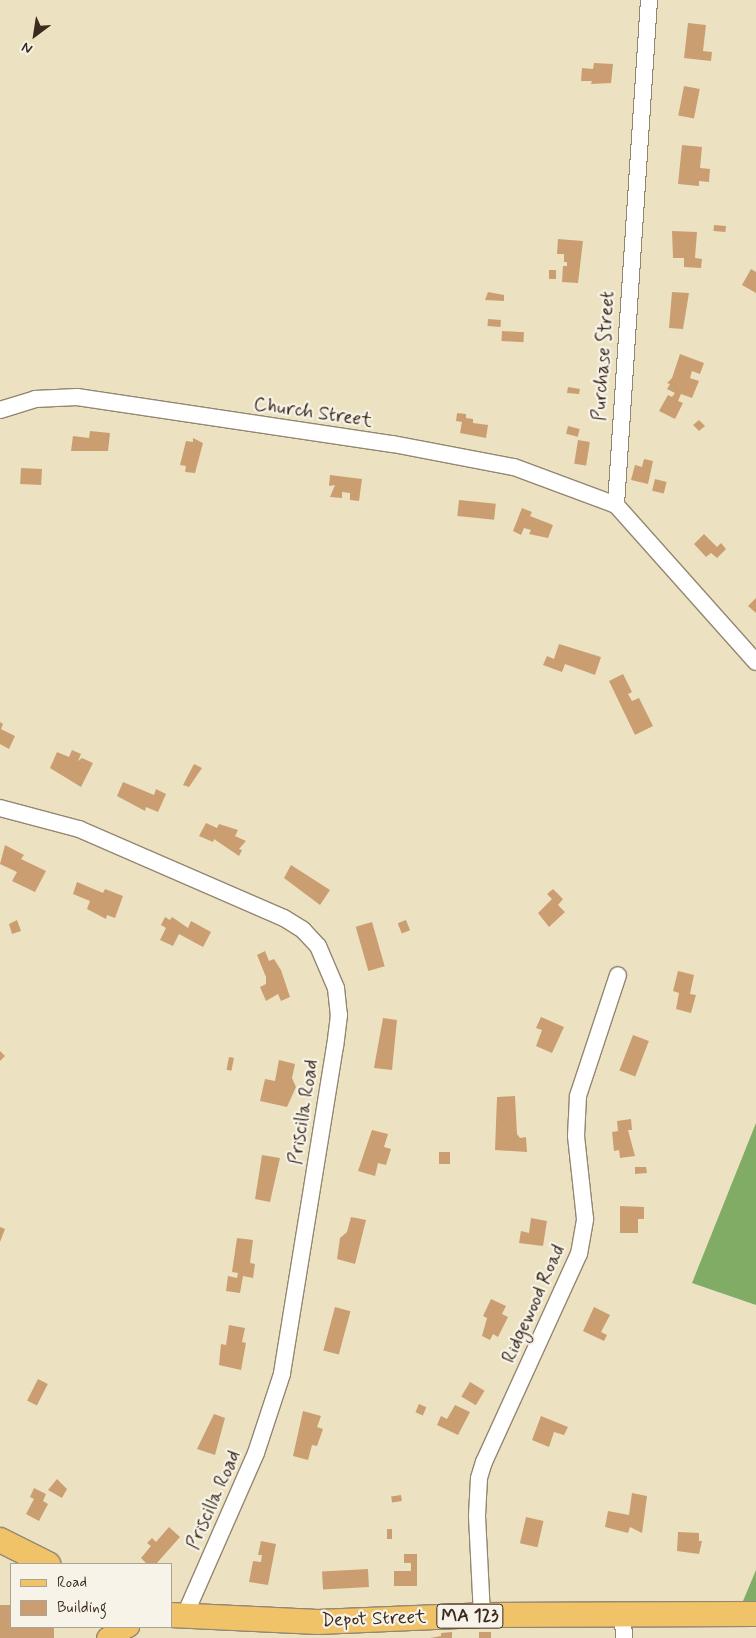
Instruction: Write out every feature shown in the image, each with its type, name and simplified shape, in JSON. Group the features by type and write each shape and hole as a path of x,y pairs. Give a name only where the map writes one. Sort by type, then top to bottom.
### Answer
{"highway":[{"path":"0,1540 46,1563"},
{"name":"Depot Street","path":"177,1616 318,1622 482,1615 756,1614"}],"main road":[{"path":"108,1638 127,1628"}],"street":[{"name":"Purchase Street","path":"616,505 649,0"},
{"name":"Church Street","path":"0,410 35,399 77,397 392,444 514,467 616,505"},
{"path":"616,505 756,662"},
{"name":"Priscilla Road","path":"0,808 80,829 284,918 303,930 318,946 336,988 339,1015 335,1046 282,1374 258,1447 177,1616"},
{"name":"Ridgewood Road","path":"482,1615 477,1516 479,1478 484,1462 579,1254 585,1219 576,1136 578,1096 618,976"},
{"path":"623,1614 624,1638"}],"green space":[{"path":"756,1123 756,1305 692,1283"},
{"path":"756,1570 756,1601 743,1601"}],"building":[{"path":"688,23 706,25 703,51 712,52 711,61 684,58"},
{"path":"594,63 613,64 611,83 591,84 592,81 581,81 582,68 593,69"},
{"path":"684,86 700,89 694,119 678,115"},
{"path":"682,145 702,147 700,168 710,169 709,182 699,181 699,186 678,184"},
{"path":"714,225 726,226 725,232 713,231"},
{"path":"672,231 697,232 695,258 702,259 701,268 684,267 684,258 673,258"},
{"path":"558,239 583,241 578,283 562,282 563,266 567,266 567,262 564,262 564,254 557,254"},
{"path":"751,269 756,272 756,293 742,285"},
{"path":"549,270 556,270 556,279 549,279"},
{"path":"488,292 504,295 504,301 485,300"},
{"path":"672,292 689,293 683,329 669,328"},
{"path":"488,319 501,320 500,327 488,326"},
{"path":"502,331 524,332 523,342 501,341"},
{"path":"680,354 704,363 700,374 692,371 690,378 699,381 692,398 681,394 678,401 683,403 675,419 659,411 668,395 672,397 675,393 667,389 670,384 667,383 672,378"},
{"path":"568,387 580,389 579,394 567,393"},
{"path":"457,413 466,414 466,418 473,419 473,423 488,425 486,438 460,433 462,422 456,421"},
{"path":"699,420 705,426 699,431 693,425"},
{"path":"568,426 580,429 578,437 566,434"},
{"path":"90,431 110,433 108,451 71,451 73,436 89,438"},
{"path":"193,438 203,443 195,473 185,472 186,466 180,465 186,441 193,442"},
{"path":"578,440 590,442 586,466 574,464"},
{"path":"644,459 653,461 648,484 631,480 635,465 642,467"},
{"path":"21,468 42,469 41,485 20,484"},
{"path":"330,475 362,479 359,501 350,500 350,493 342,492 342,498 330,497 335,485 329,486"},
{"path":"655,479 667,482 664,494 652,491"},
{"path":"459,500 496,504 494,520 457,516"},
{"path":"522,508 532,512 530,516 553,525 548,538 529,534 531,530 524,528 521,535 513,531"},
{"path":"704,534 717,547 721,543 726,549 717,558 711,553 706,557 694,544"},
{"path":"756,598 756,613 748,606"},
{"path":"559,644 601,657 595,675 565,664 562,672 543,665 547,656 554,659"},
{"path":"623,674 632,692 628,694 632,701 639,698 653,726 635,735 609,681"},
{"path":"0,722 3,724 1,729 15,736 9,749 0,744"},
{"path":"72,750 81,754 78,761 82,758 93,763 81,787 50,768 57,752 69,757"},
{"path":"194,764 202,768 189,787 183,785"},
{"path":"123,782 154,795 156,789 166,794 158,812 146,807 145,811 117,796"},
{"path":"206,823 217,828 219,824 238,830 235,836 246,841 239,849 242,850 239,856 214,839 213,842 199,836"},
{"path":"5,845 24,855 21,859 46,871 35,892 12,881 17,872 0,864"},
{"path":"291,865 330,890 320,905 284,878"},
{"path":"77,882 103,893 105,889 123,896 115,918 107,915 106,919 87,909 90,901 73,894"},
{"path":"553,889 563,899 558,905 565,912 549,927 538,913 552,899 547,894"},
{"path":"165,917 170,920 172,917 188,928 191,921 211,932 203,947 179,934 173,946 160,940 166,928 161,925"},
{"path":"17,920 21,931 12,934 9,924"},
{"path":"406,920 410,930 402,934 398,923"},
{"path":"372,922 385,966 368,971 356,927"},
{"path":"265,951 269,961 274,959 281,970 290,997 281,1001 278,994 266,1001 260,987 266,984 266,977 257,955"},
{"path":"678,971 694,975 690,994 696,995 691,1013 676,1009 679,993 673,991"},
{"path":"541,1017 564,1027 552,1053 536,1046 542,1030 536,1028"},
{"path":"383,1018 397,1020 392,1070 374,1068"},
{"path":"633,1035 649,1041 635,1077 619,1070"},
{"path":"0,1051 5,1056 0,1061"},
{"path":"229,1057 234,1058 231,1071 227,1070"},
{"path":"279,1060 295,1064 292,1078 296,1087 287,1107 260,1101 265,1079 275,1081"},
{"path":"515,1096 517,1134 520,1138 526,1137 527,1152 495,1150 497,1097"},
{"path":"631,1119 632,1130 628,1130 635,1156 620,1158 619,1150 614,1151 612,1132 618,1131 617,1121"},
{"path":"372,1130 388,1134 384,1147 391,1149 386,1165 378,1163 375,1176 358,1171"},
{"path":"439,1152 450,1152 450,1164 439,1164"},
{"path":"262,1155 280,1158 270,1202 255,1199"},
{"path":"635,1167 646,1167 647,1173 635,1174"},
{"path":"620,1206 644,1207 644,1219 638,1219 638,1233 620,1233"},
{"path":"351,1217 366,1220 355,1264 337,1259 340,1238 347,1232"},
{"path":"531,1218 547,1221 543,1246 519,1243 521,1231 529,1233"},
{"path":"0,1227 5,1229 0,1242"},
{"path":"237,1238 253,1240 250,1263 255,1264 253,1278 243,1276 240,1293 226,1291 228,1276 237,1278 238,1273 232,1272"},
{"path":"491,1299 506,1306 502,1314 508,1317 498,1337 493,1334 490,1340 482,1336 487,1318 483,1316"},
{"path":"335,1307 350,1311 339,1355 323,1350"},
{"path":"594,1307 610,1315 601,1332 607,1335 604,1341 583,1331"},
{"path":"229,1325 245,1328 242,1342 246,1343 241,1370 219,1365 221,1344 226,1345"},
{"path":"38,1379 48,1384 37,1405 27,1400"},
{"path":"470,1382 485,1391 476,1405 461,1397"},
{"path":"419,1404 426,1407 423,1415 415,1412"},
{"path":"455,1405 470,1412 458,1435 437,1425 441,1416 447,1419"},
{"path":"303,1411 321,1416 317,1427 323,1429 317,1446 312,1445 308,1460 293,1456"},
{"path":"214,1414 225,1418 215,1455 197,1449"},
{"path":"541,1416 568,1427 564,1435 554,1432 549,1447 532,1440"},
{"path":"57,1479 67,1489 62,1498 48,1490"},
{"path":"34,1488 46,1494 43,1501 48,1504 39,1521 26,1514 34,1499 30,1497"},
{"path":"632,1493 647,1496 642,1533 630,1527 628,1533 605,1527 608,1511 629,1515"},
{"path":"401,1495 402,1501 392,1502 391,1497"},
{"path":"526,1517 544,1521 537,1547 520,1543"},
{"path":"169,1527 180,1537 157,1563 146,1563 141,1558 151,1546 147,1543 152,1538 156,1542"},
{"path":"387,1529 392,1529 392,1539 387,1539"},
{"path":"678,1532 699,1533 699,1541 702,1541 699,1554 677,1551"},
{"path":"261,1541 276,1544 268,1585 249,1582 253,1561 261,1562 262,1555 258,1555"},
{"path":"404,1554 417,1554 417,1586 394,1586 394,1571 411,1571 411,1563 404,1563"},
{"path":"368,1569 369,1587 323,1589 322,1571"},
{"path":"0,1605 10,1605 10,1628 54,1628 54,1638 0,1638"},
{"path":"452,1632 452,1638 430,1638 441,1636 441,1633"},
{"path":"479,1632 491,1632 491,1638 479,1638"}]}
